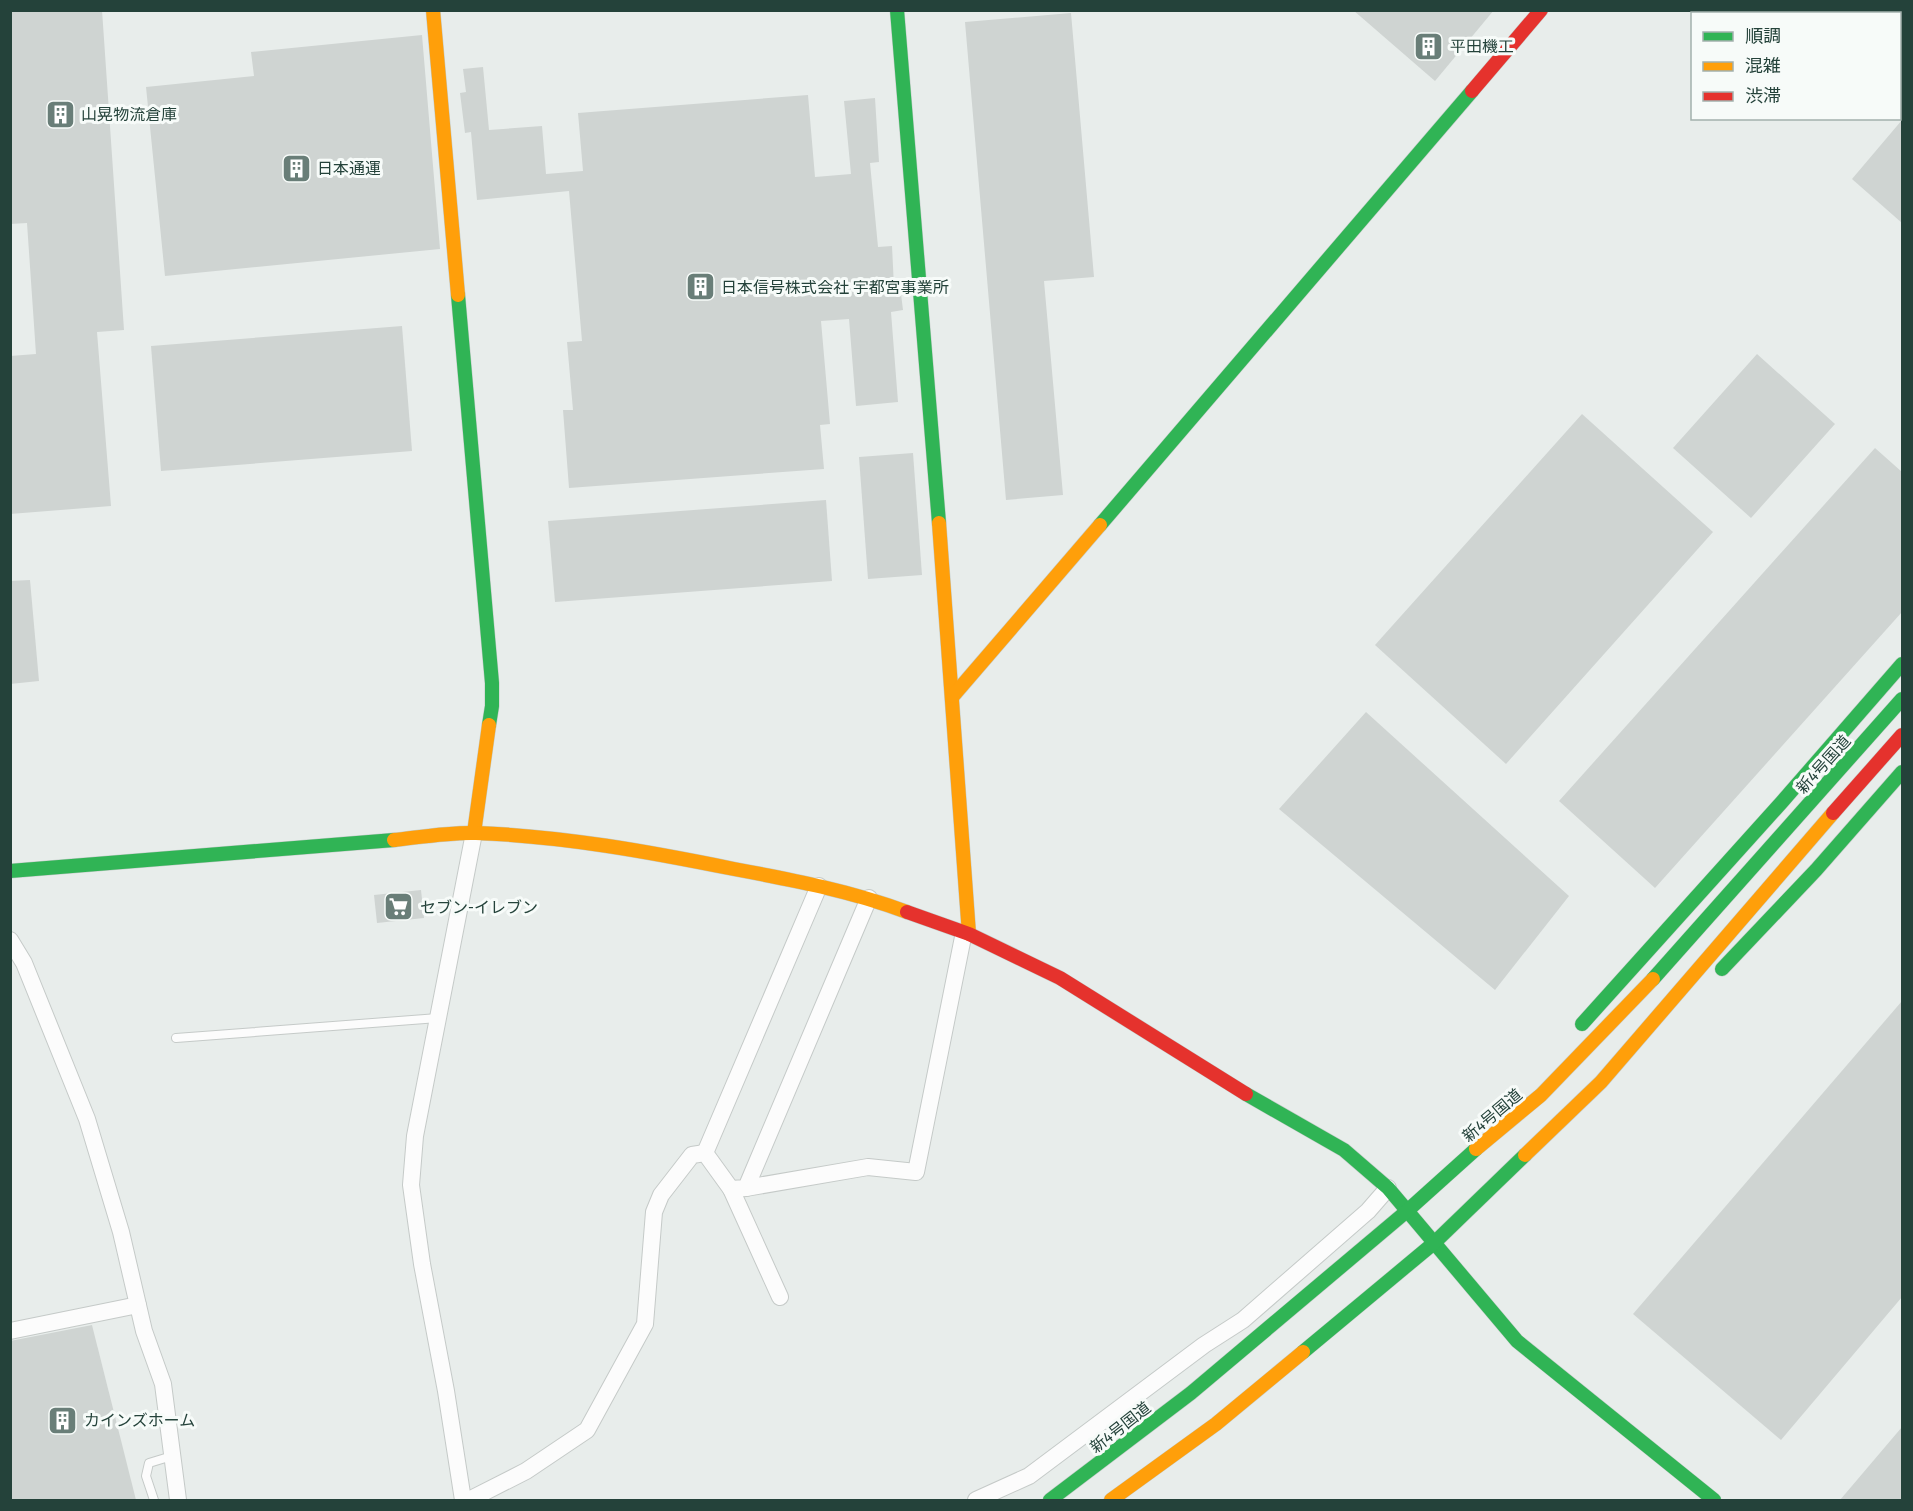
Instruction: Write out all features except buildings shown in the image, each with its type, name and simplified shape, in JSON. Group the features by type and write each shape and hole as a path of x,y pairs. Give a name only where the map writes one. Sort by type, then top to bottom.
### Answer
{"main road":[{"path":"433,10 492,683 492,706 474,833"},
{"path":"897,10 953,696 966,933"},
{"path":"953,696 1541,10"},
{"path":"1575,1032 1902,664"},
{"name":"新4号国道","path":"1050,1500 1191,1393 1407,1211 1445,1175 1540,1095 1661,970 1902,699"},
{"path":"1111,1500 1216,1424 1434,1243 1601,1082 1781,871 1902,735"},
{"path":"1712,980 1816,870 1902,772"},
{"path":"10,871 474,833 520,836 649,852 819,886 869,898 966,933 1060,978 1262,1104 1344,1150 1388,1188 1517,1341 1714,1500"},
{"path":"1601,1082 1642,1054 1657,1038"},
{"path":"1445,1175 1506,1106"}],"street":[{"path":"463,1500 446,1391 422,1264 411,1185 415,1136 474,833"},
{"path":"705,1153 819,886"},
{"path":"738,1188 869,898"},
{"path":"738,1188 868,1167 916,1172 966,933"},
{"path":"10,940 24,963 87,1119 121,1232 144,1331 163,1384 178,1500"},
{"path":"705,1153 738,1188 780,1297"},
{"path":"469,1500 526,1471 587,1430 645,1324 654,1212 661,1195 692,1155 705,1153"},
{"path":"976,1500 1029,1476 1204,1345 1243,1320 1364,1216 1388,1188"},
{"path":"10,1331 138,1305"}],"lane":[{"path":"176,1038 439,1018"},
{"path":"154,1500 146,1476 149,1463 172,1456"}],"traffic: fast":[{"path":"897,10 939,523"},
{"path":"1100,525 1472,91"},
{"path":"458,295 492,683 489,725"},
{"path":"1582,1024 1781,803 1902,664"},
{"path":"1653,979 1902,699"},
{"path":"1722,969 1816,870 1902,772"},
{"path":"10,871 394,840"},
{"path":"1246,1094 1344,1150 1388,1188 1517,1341 1714,1500"},
{"path":"1050,1500 1191,1393 1407,1211 1476,1149"},
{"path":"1303,1352 1434,1243 1525,1155"}],"traffic: slow":[{"path":"433,10 458,295"},
{"path":"939,523 969,934"},
{"path":"953,696 1100,525"},
{"path":"474,833 489,725"},
{"path":"1525,1155 1601,1082 1833,813"},
{"path":"394,840 476,833 606,846 800,882 865,898 907,912"},
{"path":"1476,1149 1541,1095 1653,979"},
{"path":"1111,1500 1216,1424 1303,1352"}],"traffic: jam":[{"path":"1472,91 1541,10"},
{"path":"1833,813 1902,735"},
{"path":"907,912 969,934 1060,978 1246,1094"}],"place":[{"name":"平田機工","path":"1429,46"},
{"name":"山晃物流倉庫","path":"60,114"},
{"name":"日本通運","path":"296,168"},
{"name":"日本信号株式会社 宇都宮事業所","path":"700,287"},
{"name":"セブン-イレブン","path":"399,907"},
{"name":"カインズホーム","path":"63,1420"}]}
